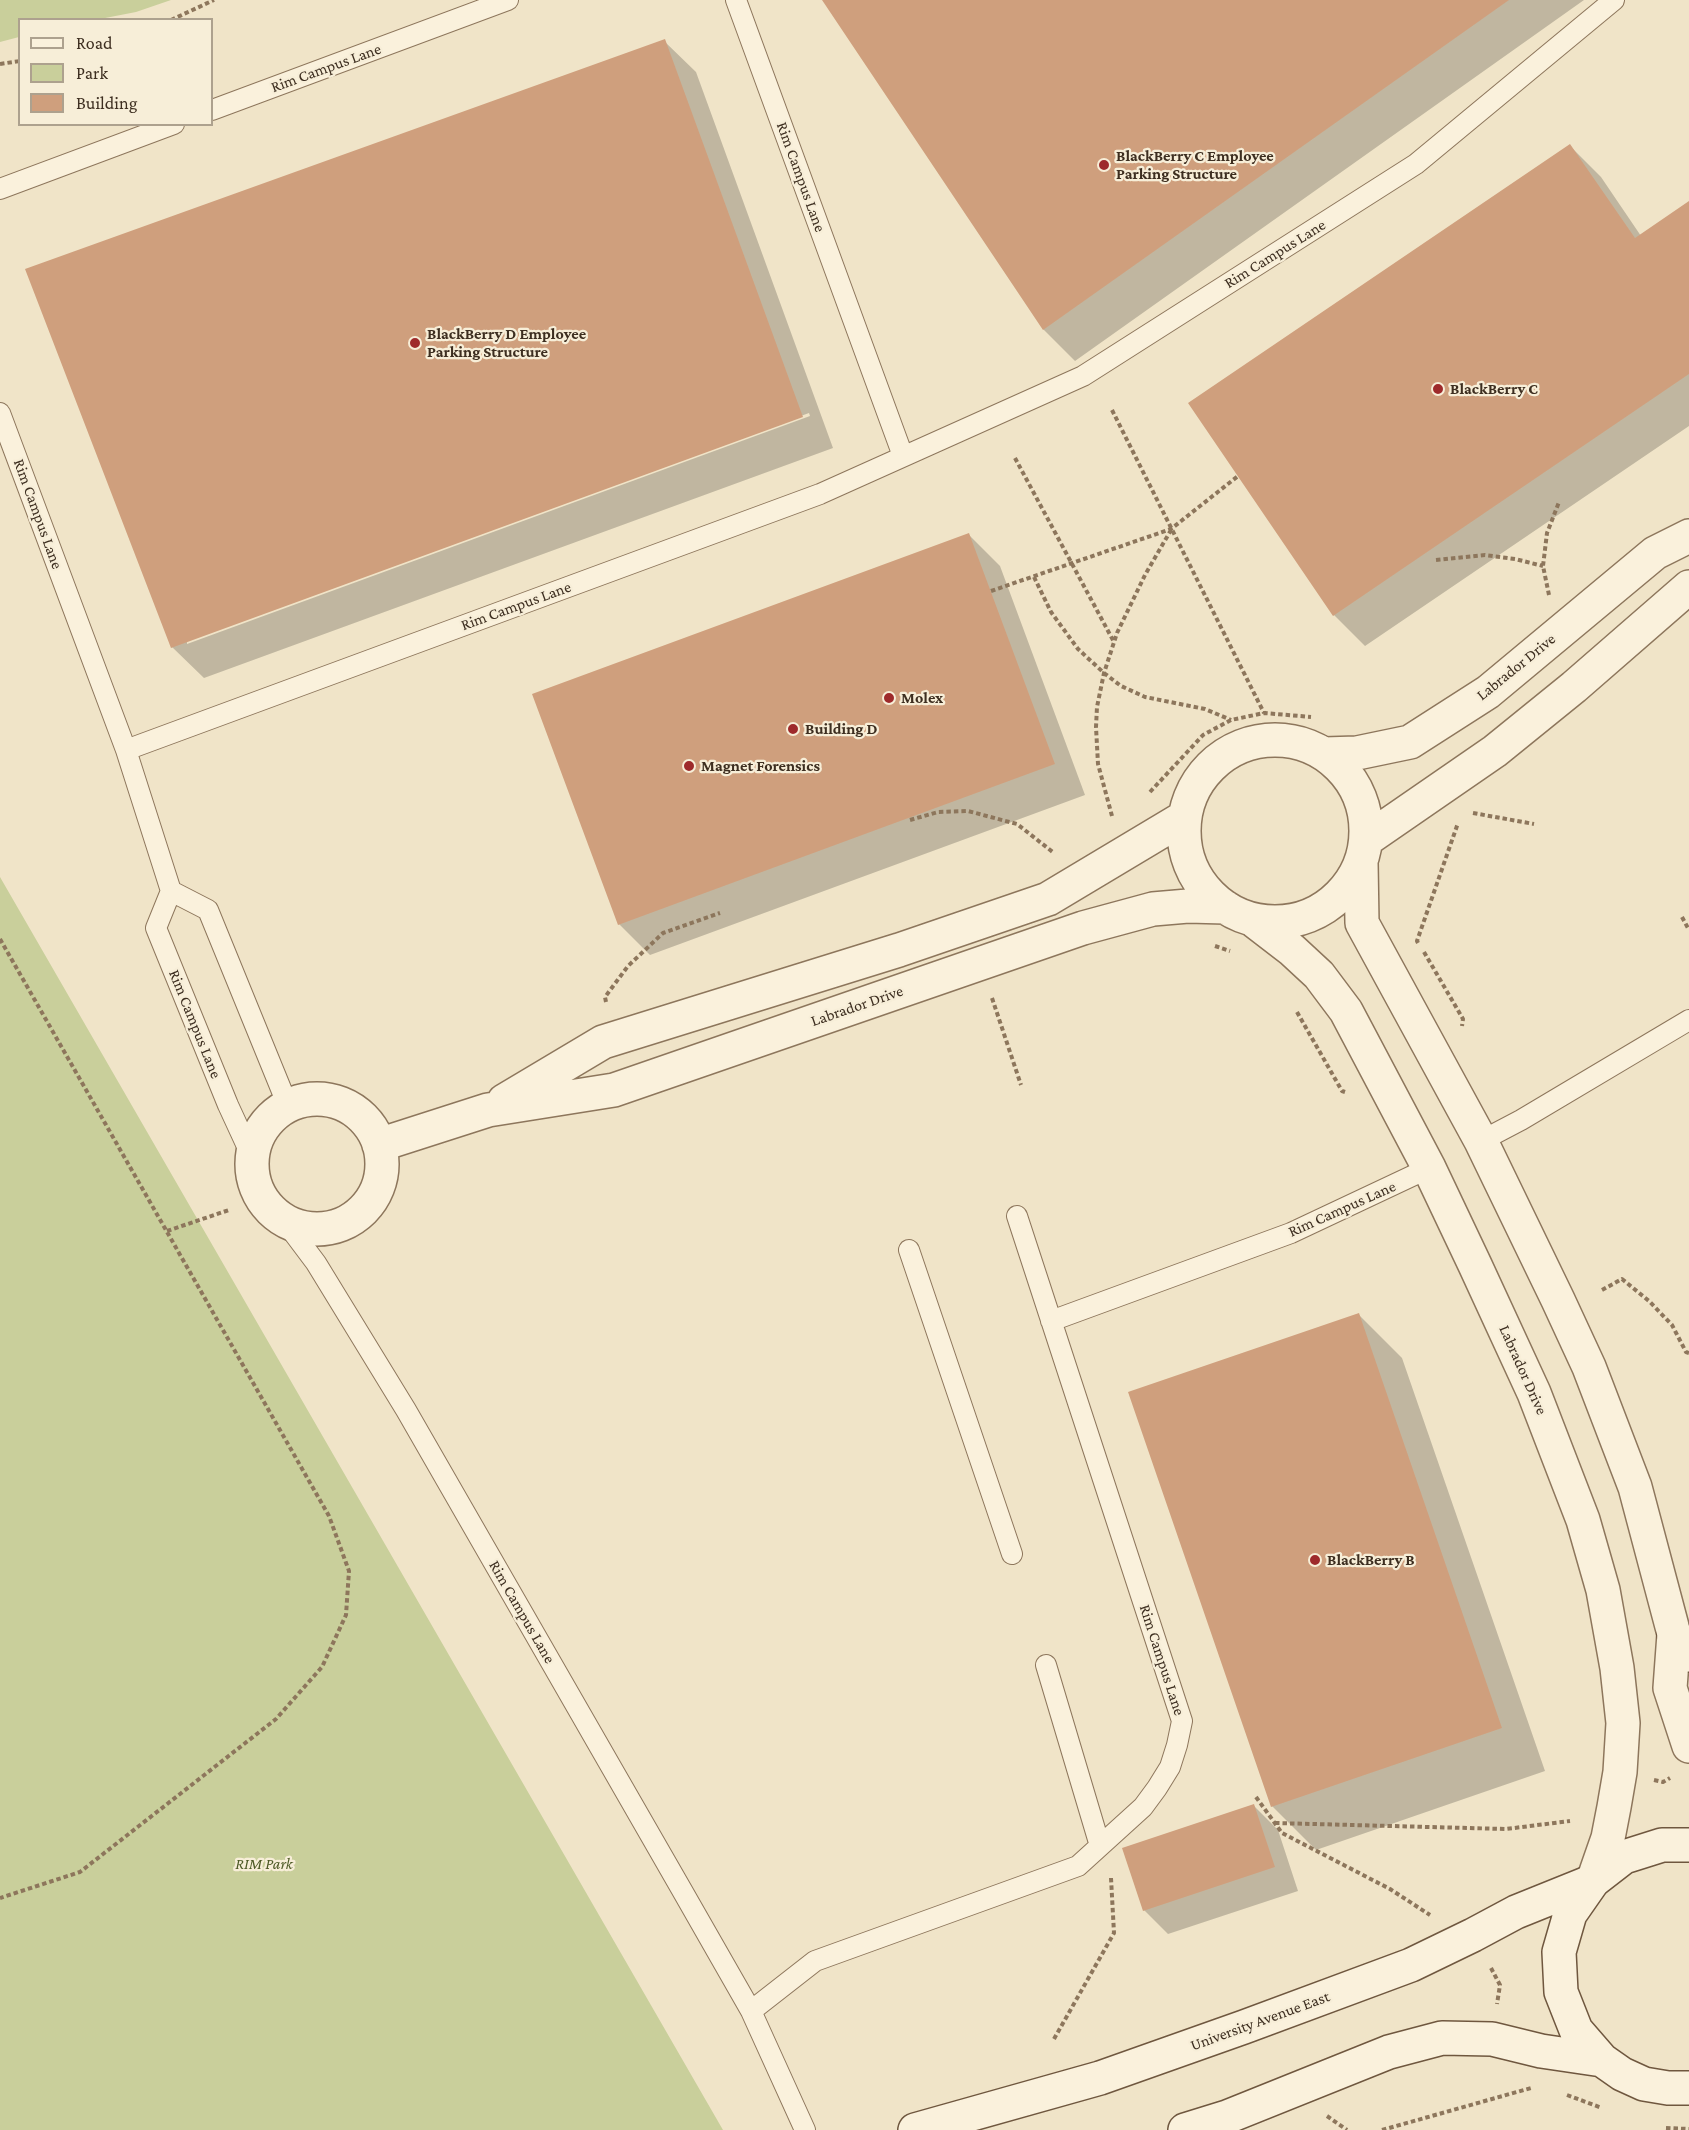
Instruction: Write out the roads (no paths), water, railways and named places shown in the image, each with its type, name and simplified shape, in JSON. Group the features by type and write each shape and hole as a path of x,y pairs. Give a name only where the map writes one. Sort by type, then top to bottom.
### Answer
{"street":[{"name":"Labrador Drive","path":"1324,754 1357,753 1410,742 1488,692 1656,554 1689,536"},
{"path":"1689,587 1574,687 1495,751 1364,851 1353,879 1341,894 1318,911 1291,921 1273,922 1239,913 1211,896 1200,883 1186,852 1184,834 1185,817 1197,783 1222,758 1254,742 1290,741 1324,754 1343,770 1357,791 1365,814 1364,851 1362,923 1481,1141 1589,1367 1635,1487 1682,1644 1671,1688 1689,1746"},
{"name":"Labrador Drive","path":"488,1110 603,1042 899,950 1048,899 1185,817"},
{"name":"Labrador Drive","path":"379,1145 488,1110 614,1090 1083,928 1152,909 1188,906 1239,913 1292,950 1318,975 1346,1011 1429,1168 1534,1393 1583,1520 1603,1590 1617,1668 1623,1722 1620,1772 1614,1807 1608,1838 1593,1881"},
{"path":"310,1099 332,1100 353,1109 369,1125 379,1145 382,1160 381,1176 376,1191 357,1215 336,1226 313,1229 297,1226 268,1208 258,1192 252,1175 252,1157 258,1136 270,1118 288,1106 310,1099"},
{"path":"1689,1845 1662,1845 1624,1857 1593,1881 1570,1914 1559,1952 1561,1992 1576,2030 1602,2060 1622,2074 1644,2084 1668,2088 1689,2088"},
{"name":"University Avenue East","path":"915,2130 1100,2078 1411,1965 1516,1912 1593,1881"},
{"path":"1185,2130 1227,2117 1389,2052 1443,2038 1492,2039 1602,2060"}],"lane":[{"name":"Rim Campus Lane","path":"213,110 508,0"},
{"name":"Rim Campus Lane","path":"736,0 903,456"},
{"name":"Rim Campus Lane","path":"126,750 820,494 1083,376 1406,171 1614,0"},
{"path":"0,189 169,126"},
{"name":"Rim Campus Lane","path":"0,413 126,750 171,891 156,928 228,1106 252,1157"},
{"path":"171,891 208,910 288,1106"},
{"path":"1481,1141 1521,1120 1689,1020"},
{"name":"Rim Campus Lane","path":"1051,1322 1290,1233 1429,1168"},
{"name":"Rim Campus Lane","path":"752,2011 815,1961 1078,1866 1143,1807 1170,1767 1178,1745 1182,1721 1017,1216"},
{"name":"Rim Campus Lane","path":"283,1219 316,1263 406,1410 752,2011 805,2130"},
{"path":"909,1250 1012,1554"},
{"path":"1046,1665 1100,1846"}],"place":[{"name":"BlackBerry C Employee Parking Structure","path":"1104,165"},
{"name":"BlackBerry D Employee Parking Structure","path":"415,343"},
{"name":"BlackBerry C","path":"1438,389"},
{"name":"Molex","path":"889,698"},
{"name":"Building D","path":"793,729"},
{"name":"Magnet Forensics","path":"689,766"},
{"name":"BlackBerry B","path":"1315,1560"}],"park label":[{"name":"RIM Park","path":"264,1864"}]}
